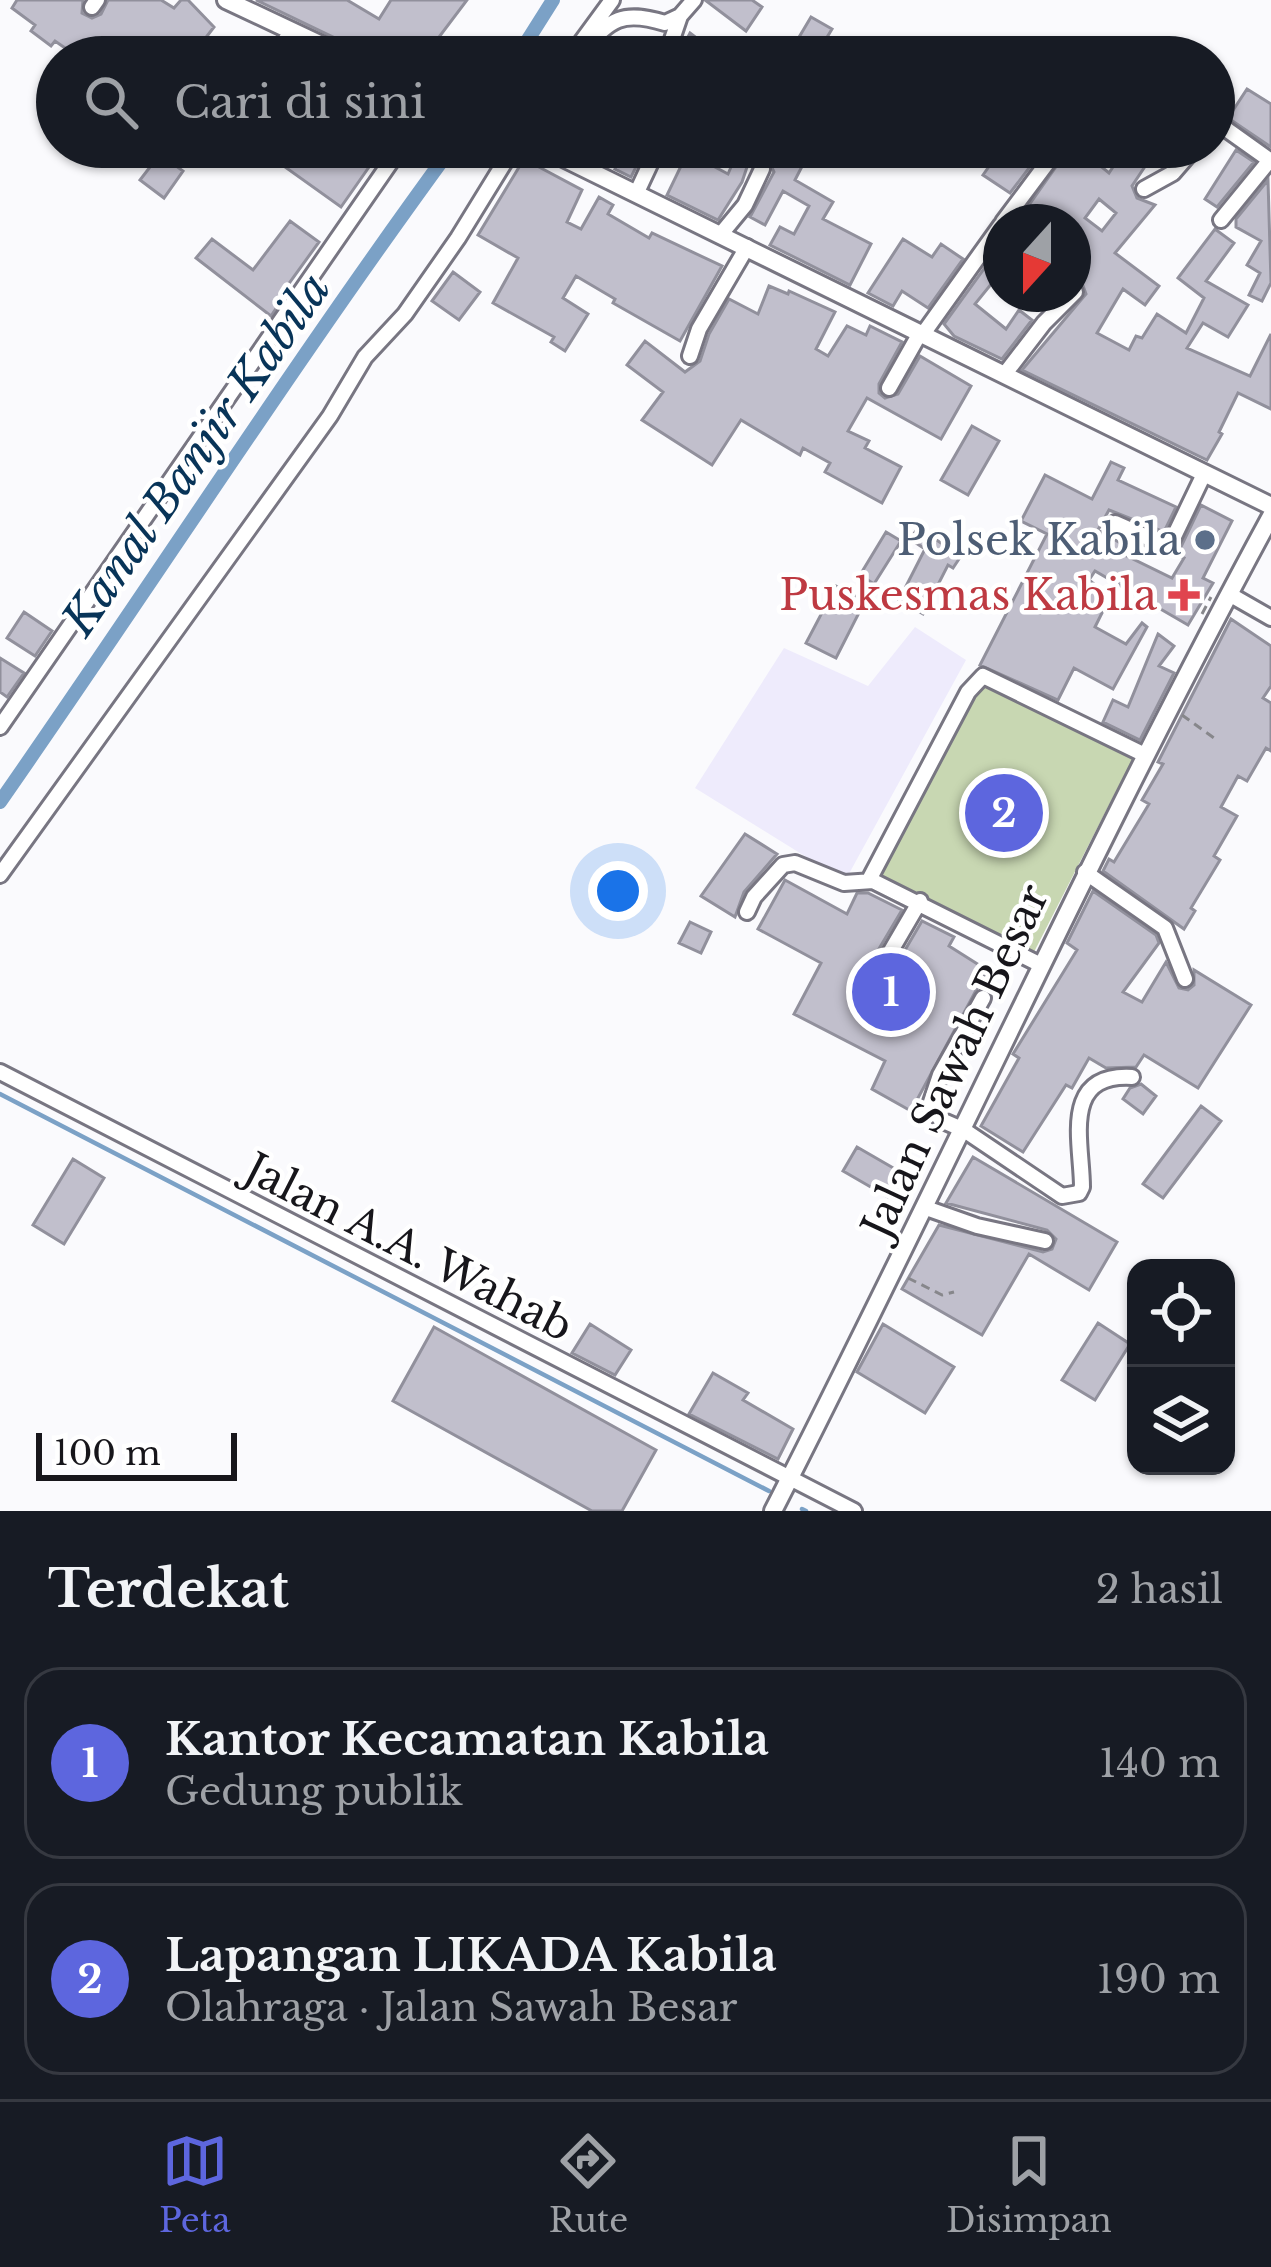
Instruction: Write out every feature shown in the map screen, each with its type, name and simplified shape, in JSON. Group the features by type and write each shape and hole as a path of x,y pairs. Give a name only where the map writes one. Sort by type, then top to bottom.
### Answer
{"main road":[{"path":"226,0 303,36"},
{"path":"586,168 1271,506"},
{"name":"Jalan Sawah Besar","path":"772,1511 896,1270 1085,872 1271,516"}],"street":[{"path":"583,36 612,0"},
{"path":"674,36 680,16 694,0"},
{"path":"597,36 617,18 641,16 665,23 680,16"},
{"path":"288,36 292,31"},
{"path":"1221,220 1270,160 1235,135"},
{"path":"0,727 386,168"},
{"path":"0,875 321,429 365,358 405,314 500,168"},
{"path":"637,192 648,168"},
{"path":"1017,204 1043,168"},
{"path":"1144,189 1177,168"},
{"path":"721,234 745,205 761,169"},
{"path":"690,356 699,329 747,247"},
{"path":"889,388 921,334 983,250"},
{"path":"1004,375 1054,312"},
{"path":"1115,523 1169,547 1204,474"},
{"path":"1229,594 1271,617"},
{"path":"869,880 978,680 991,677 1145,754"},
{"path":"937,705 955,716"},
{"path":"747,912 766,881 788,862 844,883 869,880 920,901 1041,965"},
{"path":"1085,872 1165,928 1185,980"},
{"path":"864,997 920,901"},
{"path":"983,998 930,1105 940,1120 964,1130 1046,1187 1070,1196 1082,1187 1077,1132 1082,1099 1115,1076 1132,1077"},
{"name":"Jalan A.A. Wahab","path":"0,1072 854,1511"},
{"path":"926,1208 977,1226 1045,1241"}],"path":[{"path":"1171,706 1214,738"},
{"path":"896,1270 926,1289 942,1295 954,1292"}],"shaded area":[{"path":"915,627 966,660 845,881 695,788 784,648 868,686"}],"green space":[{"path":"974,678 1135,754 1032,956 870,871"}],"building":[{"path":"17,0 83,0 82,13 92,18 101,14 108,0 161,0 174,8 188,0 214,27 207,36 38,36 31,31 35,25 12,8"},
{"path":"256,0 347,0 379,19 391,0 467,0 440,36 331,36"},
{"path":"705,0 752,0 762,7 746,31"},
{"path":"811,17 832,29 828,36 800,36"},
{"path":"1247,89 1271,104 1271,147 1235,123 1235,107"},
{"path":"1235,152 1254,162 1217,207 1205,199 1225,168 1235,168"},
{"path":"149,168 183,171 164,198 140,180"},
{"path":"286,168 368,168 341,207"},
{"path":"519,168 541,168 582,190 567,222 581,229 599,197 613,205 608,214 649,238 652,233 722,266 680,341 576,276 563,298 588,314 565,351 551,342 554,337 493,303 518,258 478,235"},
{"path":"616,168 636,168 631,177"},
{"path":"680,168 717,168 728,174 731,168 747,168 718,220 667,195"},
{"path":"772,168 801,168 795,180 833,202 823,219 871,244 850,285 770,245 780,227 794,234 809,206 783,191 765,225 750,217"},
{"path":"988,168 1029,168 1010,193 983,175"},
{"path":"1055,168 1103,168 1109,173 1112,168 1144,168 1132,186 1137,198 1155,205 1115,253 1159,286 1145,305 1123,289 1097,333 1129,350 1157,314 1186,333 1204,298 1178,278 1215,229 1234,243 1206,281 1248,305 1228,337 1203,323 1187,348 1250,376 1271,334 1271,409 1238,393 1207,460 1022,370 1071,312 1091,312 1091,223 1102,231 1116,213 1099,199 1091,210 1091,204 1030,204"},
{"path":"1268,180 1271,283 1262,301 1249,295 1260,273 1247,265 1261,241 1236,227 1236,219"},
{"path":"290,221 319,242 271,316 196,258 212,239 253,270"},
{"path":"903,239 932,257 941,244 963,259 928,308 902,291 893,306 868,293"},
{"path":"983,270 983,294 975,304 1006,329 1018,312 1032,320 1002,359 954,336 944,324"},
{"path":"453,272 480,292 459,320 432,301"},
{"path":"769,286 835,312 816,349 828,356 847,326 866,335 870,326 902,342 879,384 885,398 898,394 920,356 971,386 941,439 867,398 848,431 869,441 865,448 901,467 882,503 825,472 830,463 803,448 800,455 741,420 712,465 642,420 663,392 627,365 645,341 685,372 700,361 729,299 758,314"},
{"path":"972,426 999,441 968,495 941,480"},
{"path":"1111,462 1124,468 1118,480 1176,507 1164,532 1109,510 1098,530 1129,548 1125,555 1172,578 1184,558 1177,555 1201,505 1232,521 1203,578 1213,583 1188,625 1095,571 1089,580 1110,597 1095,627 1126,644 1142,623 1147,627 1113,689 1074,668 1058,700 980,665 1047,534 1021,521 1045,475 1092,499"},
{"path":"918,528 961,556 953,568 948,565 923,614 899,600 925,549 910,539"},
{"path":"886,532 901,541 874,584 860,575"},
{"path":"836,586 865,601 836,658 806,643"},
{"path":"24,612 52,631 35,656 7,638"},
{"path":"1231,619 1271,646 1271,686 1263,698 1271,703 1271,751 1266,748 1247,781 1238,776 1221,807 1237,816 1214,856 1220,860 1184,929 1103,871 1109,859 1114,862 1149,804 1142,800 1163,764 1158,762"},
{"path":"1158,634 1174,646 1159,666 1174,673 1140,740 1103,722 1113,700 1128,707"},
{"path":"0,658 24,673 7,697 0,692"},
{"path":"745,834 777,854 744,892 735,917 701,896"},
{"path":"785,880 847,914 857,893 868,893 902,910 854,991 859,1007 874,1003 922,921 954,937 949,946 987,970 911,1111 872,1089 885,1061 794,1014 821,963 758,929"},
{"path":"1093,891 1156,935 1159,943 1123,992 1142,1002 1166,962 1179,988 1188,990 1194,985 1194,970 1251,1005 1198,1088 1144,1055 1136,1067 1106,1068 1089,1058 1023,1152 981,1126 1019,1058 1013,1054 1077,950 1067,943"},
{"path":"690,922 711,932 701,953 679,943"},
{"path":"1141,1084 1156,1096 1143,1114 1123,1099 1130,1088"},
{"path":"1201,1106 1221,1121 1163,1198 1143,1184"},
{"path":"857,1147 902,1173 888,1197 843,1171"},
{"path":"973,1157 1117,1242 1089,1290 1029,1254 982,1335 902,1289 939,1225 1043,1252 1052,1249 1056,1239 1047,1230 946,1203"},
{"path":"73,1159 104,1178 64,1244 33,1225"},
{"path":"1098,1323 1127,1342 1095,1400 1062,1380"},
{"path":"590,1324 631,1350 615,1375 572,1353"},
{"path":"883,1324 954,1367 925,1413 857,1372"},
{"path":"434,1327 656,1450 622,1511 592,1511 393,1401"},
{"path":"713,1373 748,1393 743,1400 793,1429 778,1459 689,1414"}],"waterway":[{"name":"Kanal Banjir Kabila","path":"530,36 553,0"},
{"name":"Kanal Banjir Kabila","path":"0,802 437,168"},
{"path":"0,1094 769,1491"},
{"path":"802,1509 806,1511"}],"place":[{"name":"Polsek Kabila","path":"1205,540"},
{"name":"Puskesmas Kabila","path":"1184,595"},
{"name":"Lapangan LIKADA Kabila","path":"1004,813"},
{"name":"Kantor Kecamatan Kabila","path":"891,992"}]}
